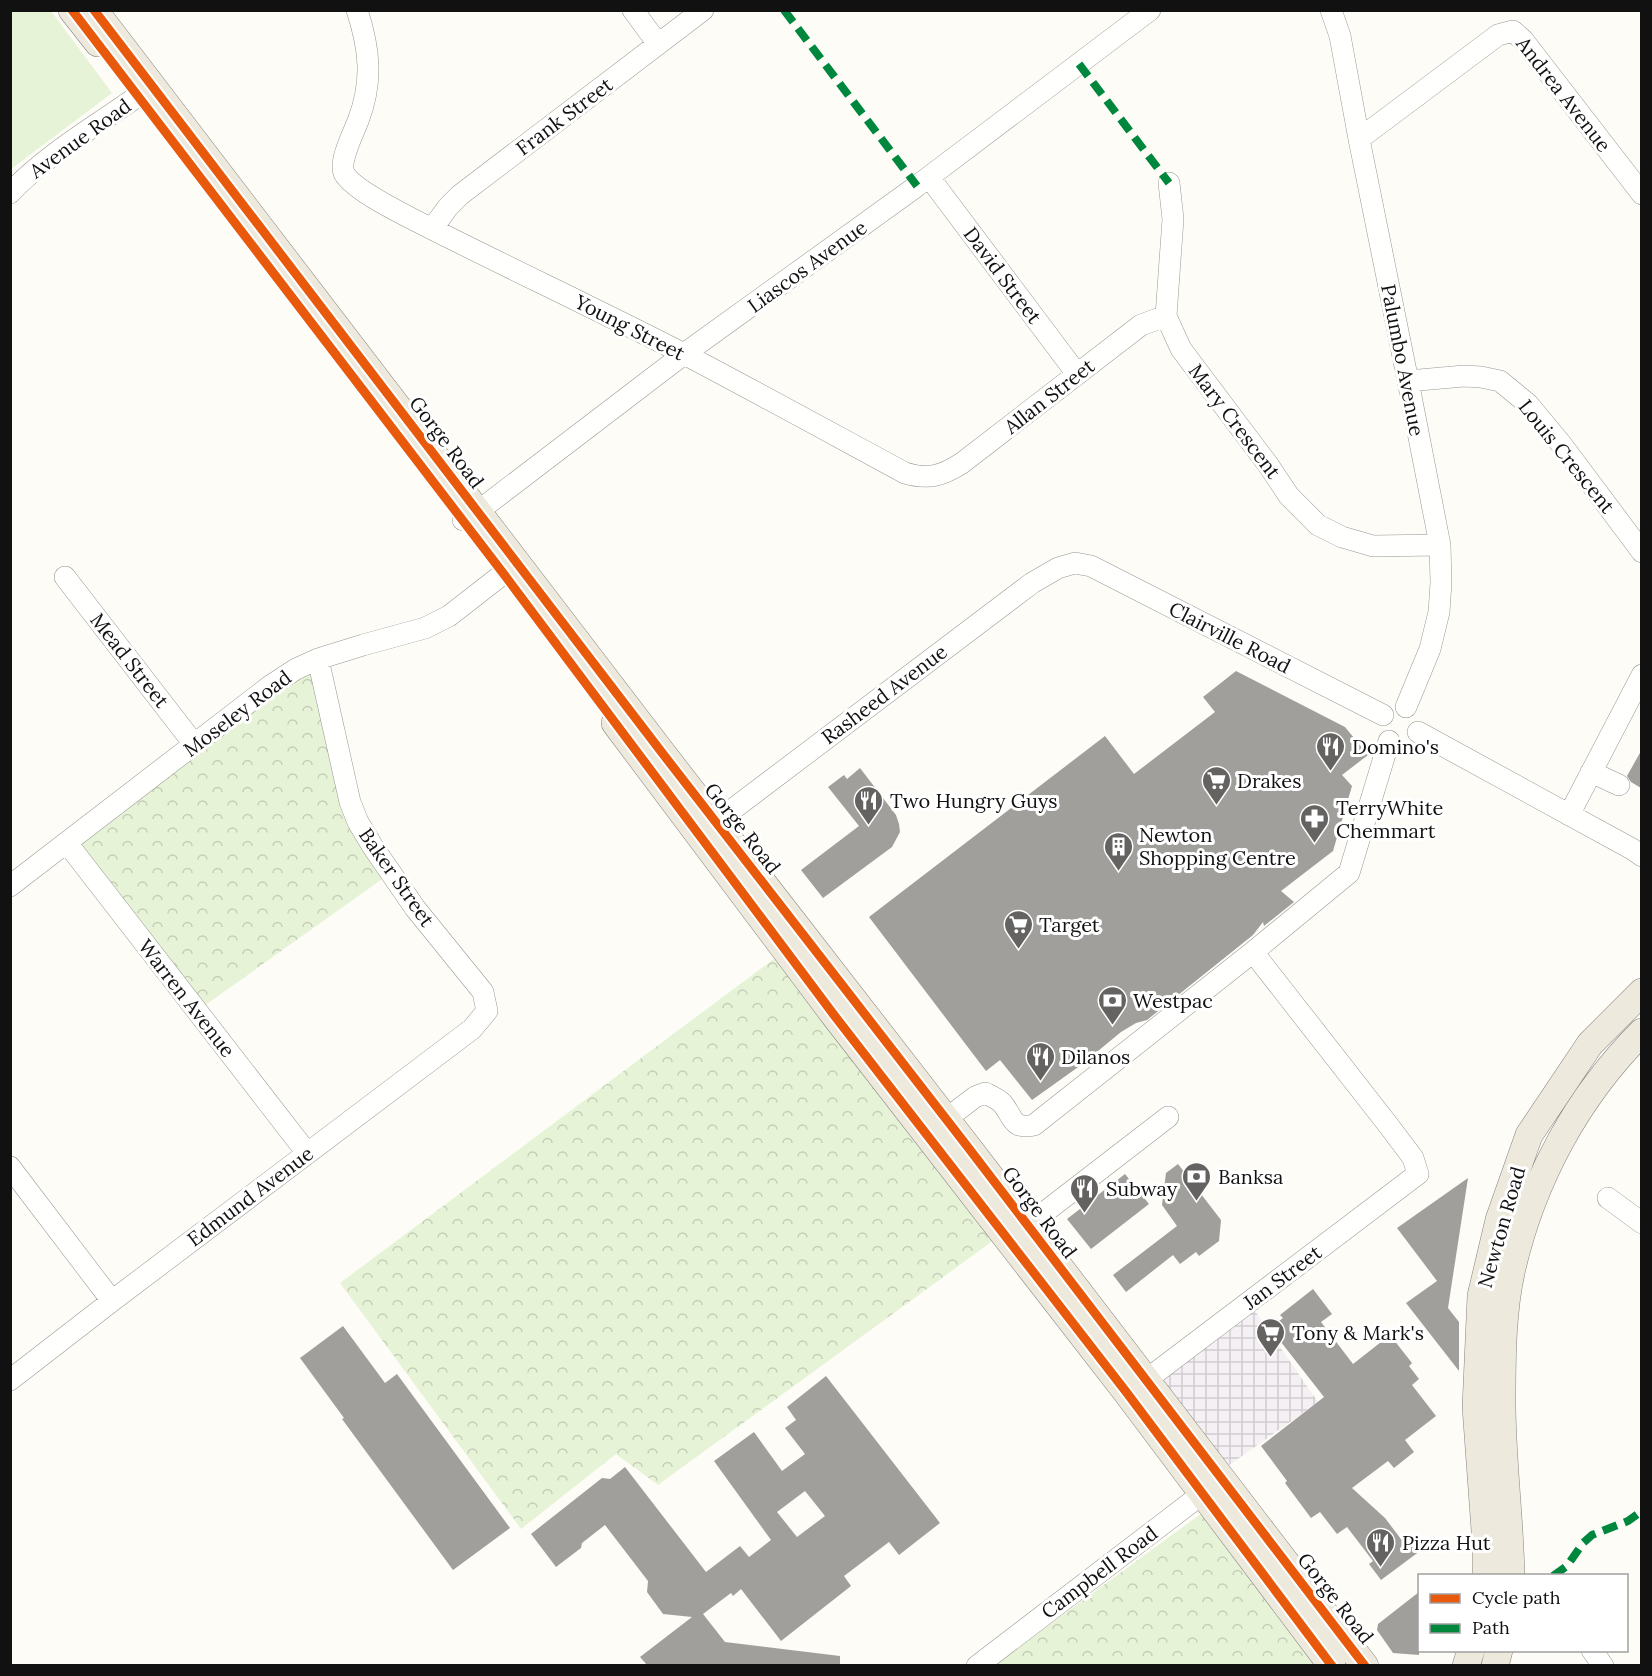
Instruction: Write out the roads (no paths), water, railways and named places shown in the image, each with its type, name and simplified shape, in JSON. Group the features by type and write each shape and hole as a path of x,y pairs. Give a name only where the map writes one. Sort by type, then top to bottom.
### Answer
{"main road":[{"name":"Gorge Road","path":"72,10 144,90 707,828 946,1119 1028,1225 1137,1386 1212,1486 1332,1665"},
{"name":"Gorge Road","path":"94,10 144,90"},
{"name":"Gorge Road","path":"707,828 827,1005 1026,1262 1137,1386"},
{"name":"Newton Road","path":"1486,1574 1476,1407 1481,1296 1499,1220 1529,1135 1590,1044 1641,992"},
{"name":"Newton Road","path":"1511,1574 1502,1404 1506,1309 1512,1269 1526,1215 1563,1135 1595,1086 1625,1048 1641,1032"},
{"path":"915,1119 946,1119"},
{"path":"1026,1262 1028,1225"},
{"name":"Gorge Road","path":"1212,1486 1365,1665"}],"street":[{"name":"Young Street","path":"357,10 368,58 368,91 343,160 343,171 361,191 432,229 684,354 904,473 932,476"},
{"path":"633,10 658,44"},
{"name":"Frank Street","path":"432,229 460,195 703,10"},
{"name":"Liascos Avenue","path":"470,516 684,354 929,177 1150,10"},
{"name":"Palumbo Avenue","path":"1331,10 1340,36 1440,545 1439,612 1430,649 1406,707"},
{"name":"Andrea Avenue","path":"1359,139 1498,35 1513,31 1523,40 1641,194"},
{"name":"Avenue Road","path":"10,193 43,162 144,90"},
{"name":"David Street","path":"929,177 1077,374"},
{"name":"Mary Crescent","path":"1169,183 1173,219 1166,316 1181,349 1289,496 1318,525 1342,537 1373,546 1440,545"},
{"name":"Allan Street","path":"932,476 947,472 962,463 1141,326 1166,316"},
{"name":"Louis Crescent","path":"1408,381 1464,376 1500,381 1535,412 1641,552"},
{"name":"Clairville Road","path":"1075,563 1091,566 1383,715"},
{"name":"Rasheed Avenue","path":"707,828 1032,583 1058,568 1075,563"},
{"name":"Moseley Road","path":"10,886 194,744 296,669 318,659 425,628 449,616 510,568"},
{"name":"Mead Street","path":"65,577 194,744"},
{"name":"Baker Street","path":"318,659 350,802 358,822 415,908 483,992 487,1011"},
{"path":"1569,815 1641,675"},
{"path":"1396,706 1406,707 1416,714 1419,724 1418,732 1404,744 1389,741 1381,730 1380,722 1383,715 1396,706"},
{"path":"1418,732 1641,856"},
{"path":"946,1119 975,1097 985,1093 1000,1101 1016,1124 1024,1127 1034,1125 1349,873 1389,741"},
{"path":"1591,772 1619,785"},
{"name":"Warren Avenue","path":"67,843 307,1153"},
{"name":"Jan Street","path":"1137,1386 1418,1174 1413,1158 1253,952"},
{"name":"Edmund Avenue","path":"10,1380 112,1300 472,1029 487,1011"},
{"path":"1028,1225 1168,1117"},
{"path":"10,1167 112,1300"},
{"path":"1608,1198 1641,1223"},
{"name":"Campbell Road","path":"977,1665 1212,1486"},
{"path":"1593,1652 1603,1665"}],"place":[{"name":"Domino's","path":"1331,772"},
{"name":"Drakes","path":"1216,806"},
{"name":"Two Hungry Guys","path":"869,826"},
{"name":"TerryWhite Chemmart","path":"1315,844"},
{"name":"Newton Shopping Centre","path":"1118,872"},
{"name":"Target","path":"1018,950"},
{"name":"Westpac","path":"1112,1026"},
{"name":"Dilanos","path":"1040,1082"},
{"name":"Banksa","path":"1197,1202"},
{"name":"Subway","path":"1085,1214"},
{"name":"Tony & Mark's","path":"1271,1358"},
{"name":"Pizza Hut","path":"1381,1568"}]}
